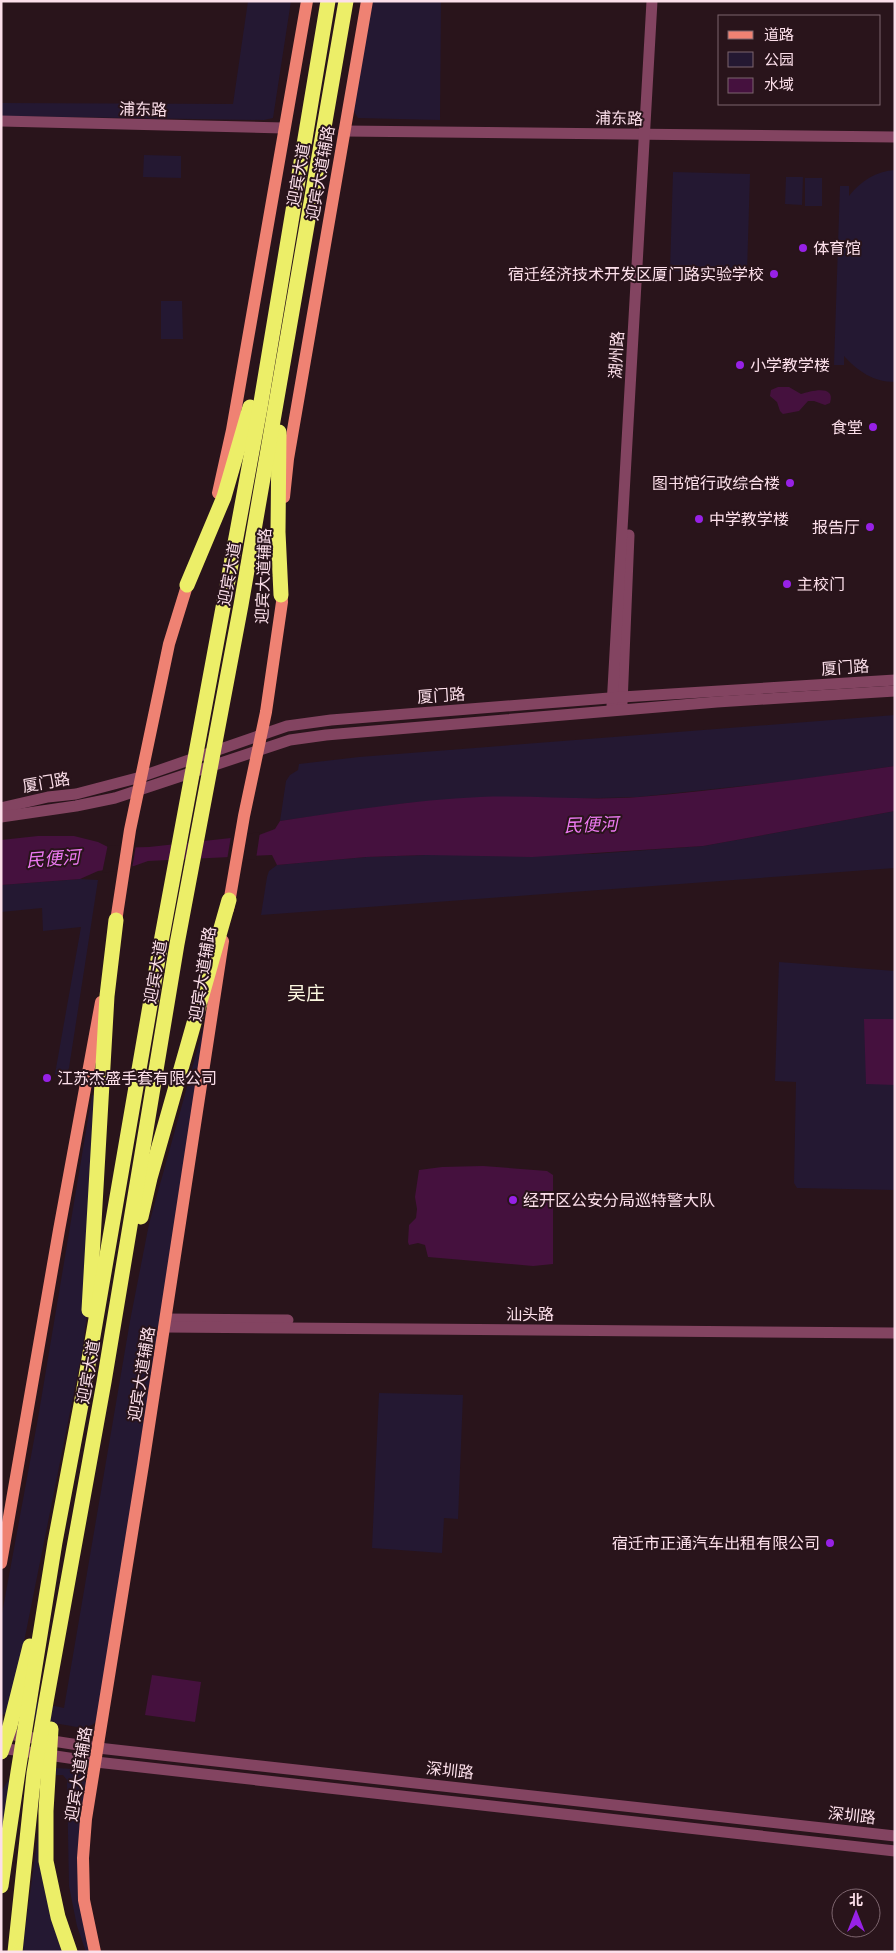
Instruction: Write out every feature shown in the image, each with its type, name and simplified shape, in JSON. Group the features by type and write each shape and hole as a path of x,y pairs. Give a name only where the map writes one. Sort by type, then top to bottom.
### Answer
{"highway":[{"path":"322,1 322,34"},
{"name":"迎宾大道","path":"24,1698 83,1394 161,942 260,408 328,1"},
{"name":"迎宾大道","path":"15,1952 72,1557 104,1382 177,944 241,605 346,2"},
{"path":"187,585 224,497 241,442 249,414 270,291 289,233"},
{"path":"281,595 278,494 282,369"},
{"path":"104,1382 150,1178 229,900"},
{"path":"83,1394 107,996 116,920"},
{"path":"1,1752 10,1726 24,1698"},
{"path":"1,1886 18,1772 24,1698"},
{"path":"41,1775 46,1862 58,1916 70,1952"}],"main road":[{"path":"1,1563 59,1230 116,920 130,830 169,644 216,499 232,430 307,1"},
{"name":"迎宾大道辅路","path":"95,1952 84,1900 83,1858 86,1819 165,1323 229,900 244,816 268,703 281,595 281,524 288,459 367,1"}],"street":[{"name":"湖州路","path":"617,711 649,134 652,1"},
{"name":"浦东路","path":"1,121 284,128"},
{"name":"浦东路","path":"344,131 895,137"},
{"path":"879,681 895,676"},
{"name":"厦门路","path":"1,808 48,797 76,794 142,777 287,726 331,720 617,698 895,680"},
{"name":"厦门路","path":"1,816 76,806 138,791 290,740 326,735 617,711 895,691"},
{"path":"869,692 895,696"},
{"name":"汕头路","path":"165,1323 895,1327"},
{"name":"汕头路","path":"165,1323 895,1333"},
{"name":"深圳路","path":"1,1733 98,1748 895,1836"},
{"name":"深圳路","path":"1,1748 96,1762 895,1851"}],"green space":[{"path":"248,1 291,1 273,118 264,120 1,116 1,103 233,104"},
{"path":"373,1 441,1 440,120 358,118 350,105"},
{"path":"144,155 181,156 181,178 143,177"},
{"path":"895,170 895,382 880,380 866,375 844,356 844,365 834,365 840,186 849,186 849,196 869,178 881,172"},
{"path":"673,172 750,174 747,273 670,271"},
{"path":"786,177 803,177 802,205 785,204"},
{"path":"805,178 822,178 822,206 805,206"},
{"path":"161,301 182,301 183,339 161,339"},
{"path":"895,715 895,766 791,781 638,797 409,803 280,821 286,781 290,775 298,770 299,764 359,757"},
{"path":"895,811 895,868 261,915 267,877 269,871 277,865 366,857 592,854 703,846"},
{"path":"80,879 98,880 69,1068 66,1075 61,1077 55,1074 81,927 43,931 42,908 1,912 1,885"},
{"path":"779,962 895,971 895,1190 797,1188 794,1183 796,1082 775,1081"},
{"path":"213,993 97,1721 83,1728 1,1714 1,1619 38,1418 92,1095 99,1096 87,1315 82,1352 13,1697 64,1708 130,1321 149,1224"},
{"path":"379,1393 463,1395 458,1519 444,1518 442,1553 372,1548"},
{"path":"56,1768 79,1772 87,1785 91,1952 86,1952 77,1926 69,1886 67,1780 63,1775 56,1775"},
{"path":"12,1774 1,1862 1,1792"},
{"path":"43,1798 65,1952 22,1952"}],"water":[{"path":"778,387 789,387 801,394 821,390 826,391 831,397 830,403 825,405 808,401 799,411 783,414 777,402 770,396 771,390"},
{"name":"民便河","path":"895,766 895,811 703,846 532,857 425,855 366,857 277,865 272,855 148,861 134,866 98,871 80,879 1,885 1,840 38,836 74,836 98,842 110,848 149,847 259,835 275,829 280,821 405,803 480,797 639,797 735,787"},
{"path":"864,1019 895,1019 895,1085 866,1084"},
{"path":"483,1166 547,1171 553,1175 553,1264 533,1266 428,1257 425,1245 418,1243 409,1245 409,1225 416,1218 415,1197 419,1170 442,1167"},
{"path":"152,1675 201,1682 195,1722 145,1715"}],"pier":[{"path":"260,832 256,859 227,860 231,836"},
{"path":"108,844 111,846 136,845 132,869 102,873"}],"place":[{"name":"体育馆","path":"803,248"},
{"name":"宿迁经济技术开发区厦门路实验学校","path":"774,274"},
{"name":"小学教学楼","path":"740,365"},
{"name":"食堂","path":"873,427"},
{"name":"图书馆行政综合楼","path":"790,483"},
{"name":"中学教学楼","path":"699,519"},
{"name":"报告厅","path":"870,527"},
{"name":"主校门","path":"787,584"},
{"name":"江苏杰盛手套有限公司","path":"47,1078"},
{"name":"经开区公安分局巡特警大队","path":"513,1200"},
{"name":"宿迁市正通汽车出租有限公司","path":"830,1543"}],"district":[{"name":"吴庄","path":"306,993"}]}
